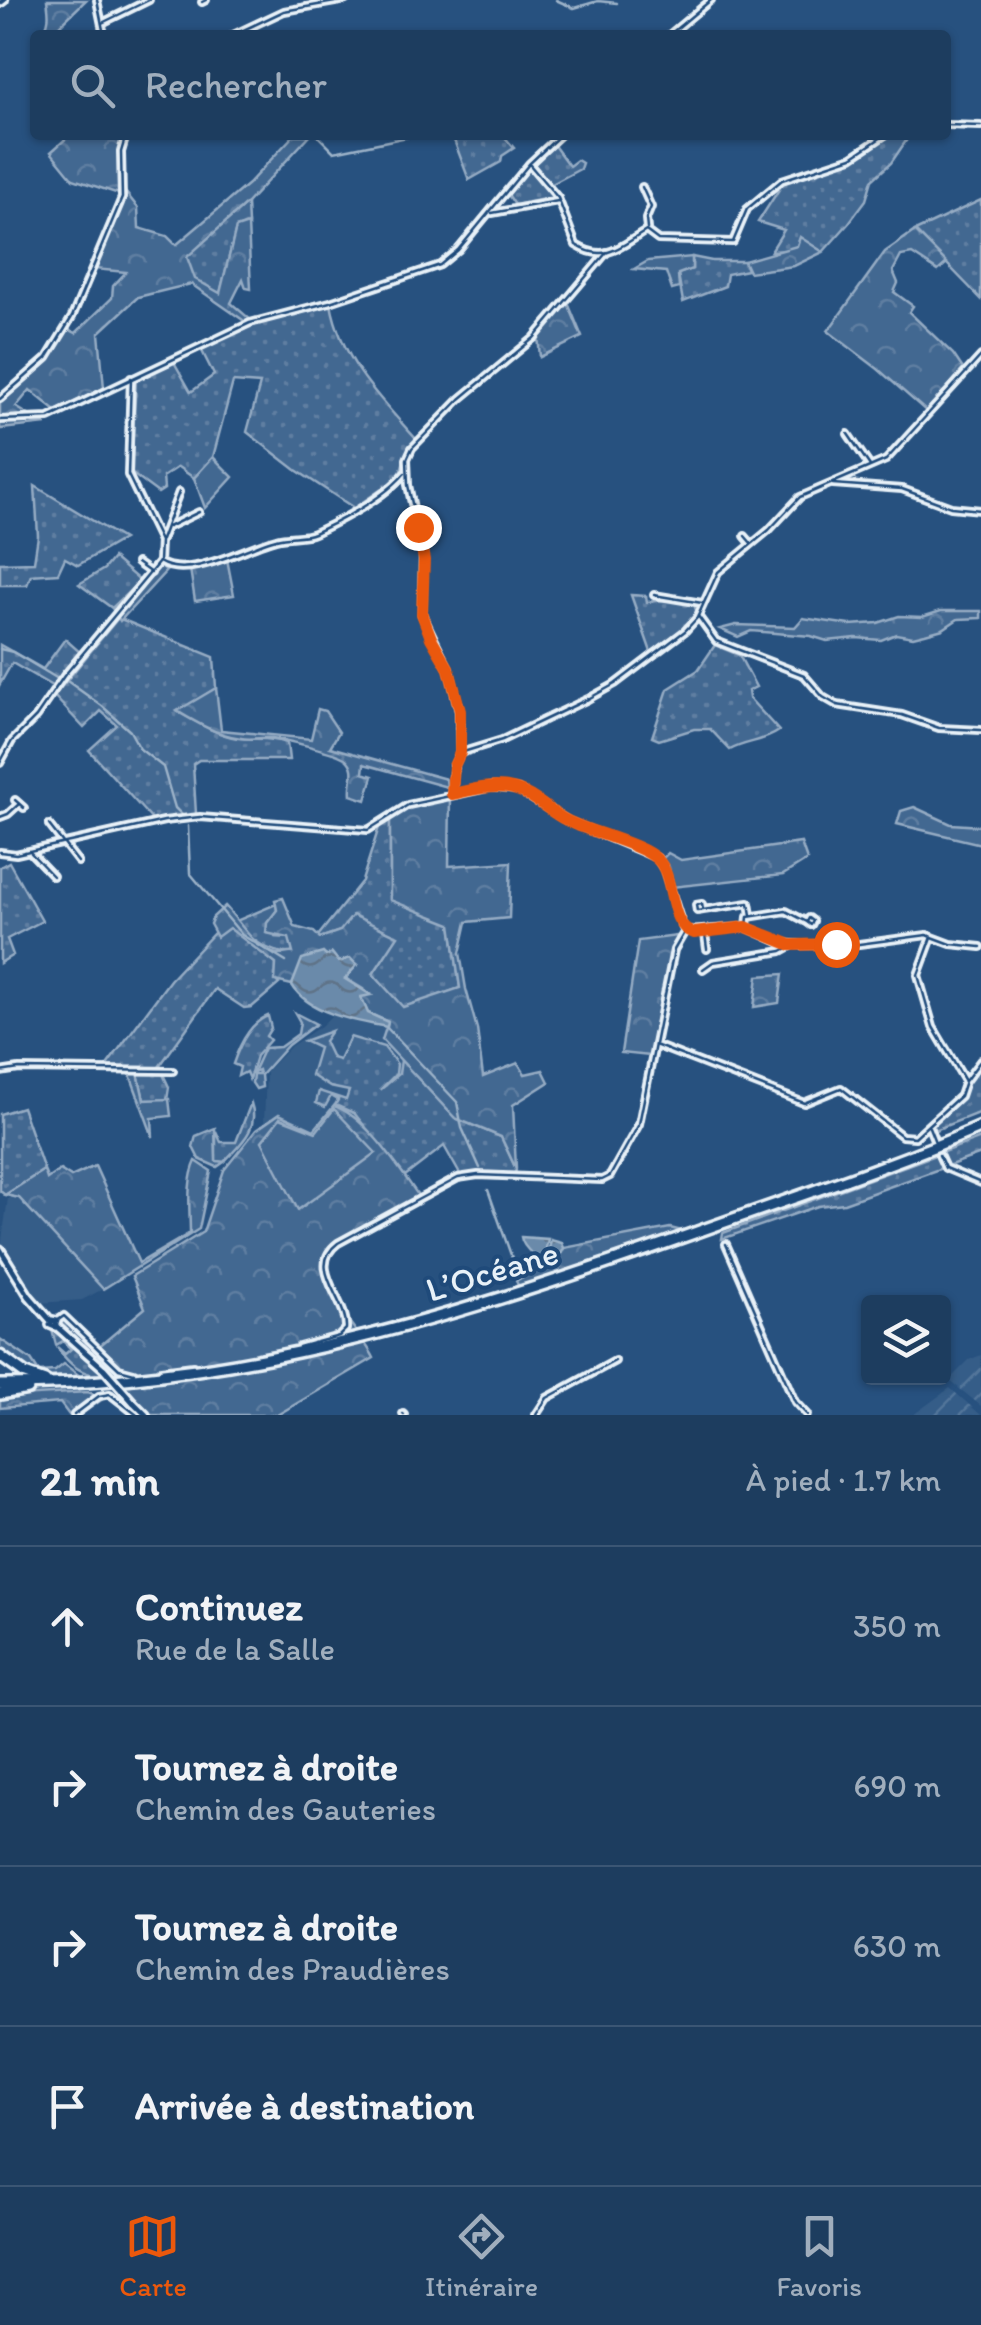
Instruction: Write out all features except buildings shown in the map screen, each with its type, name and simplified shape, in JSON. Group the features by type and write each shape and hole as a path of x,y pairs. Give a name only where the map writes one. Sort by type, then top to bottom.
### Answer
{"highway":[{"name":"L’Océane","path":"0,1389 180,1374 247,1364 396,1330 595,1268 981,1130"},
{"name":"L’Océane","path":"0,1389 114,1386 209,1376 297,1360 388,1337 618,1265 861,1180 981,1130"},
{"path":"0,1356 28,1376 72,1383"}],"main road":[{"path":"0,1249 29,1296 146,1415"}],"street":[{"path":"97,0 103,30"},
{"path":"102,23 150,0"},
{"path":"243,30 295,5 346,0"},
{"path":"674,30 711,0"},
{"path":"951,125 981,126"},
{"path":"0,399 47,358 72,318 122,198 121,152 125,140"},
{"path":"0,420 48,418 250,323 330,302 429,269 458,250 529,164 555,140"},
{"path":"646,231 658,240 732,242 747,209 782,180 852,157 878,140"},
{"path":"529,164 559,202 581,249 621,250 646,231"},
{"path":"642,187 651,207 646,231"},
{"path":"489,212 559,202"},
{"path":"452,794 461,729 454,686 422,614 423,554 406,472 408,455 460,399 534,338 607,252"},
{"path":"460,753 502,740 615,684 685,631 698,616 718,572 800,497 872,468 892,454 981,356"},
{"path":"130,378 128,475 160,542"},
{"path":"848,434 872,468"},
{"path":"159,562 169,568 199,564 241,553 276,538 307,535 368,502 406,472"},
{"path":"831,484 902,489 951,507 981,510"},
{"path":"0,763 12,741 159,562 160,542 180,492"},
{"path":"166,528 199,512"},
{"path":"156,532 163,533"},
{"path":"745,536 752,544"},
{"path":"137,563 150,573"},
{"path":"654,595 703,603"},
{"path":"698,616 716,641 804,675 823,697 837,705 902,715 939,728 981,730"},
{"path":"0,852 13,854 164,822 220,817 368,830 408,805 491,787 518,790 568,822 652,855 664,869 686,931"},
{"path":"12,819 3,814 17,802 24,808"},
{"path":"49,824 78,862"},
{"path":"31,851 54,876"},
{"path":"703,910 749,903 751,917"},
{"path":"746,927 748,917 786,911 807,922"},
{"path":"686,931 746,927 791,945 860,944 919,935 981,948"},
{"path":"55,1323 64,1316 119,1369 130,1373 268,1355 339,1336 346,1329 348,1322 324,1267 333,1246 458,1178 478,1175 607,1179 638,1128 674,950 686,931"},
{"path":"705,932 706,949"},
{"path":"932,937 918,975 933,1028 966,1081"},
{"path":"703,969 713,962 782,951 791,945"},
{"path":"655,1045 804,1103 841,1088 906,1139 929,1126 960,1096 981,1060"},
{"path":"0,1072 20,1068 173,1072"},
{"path":"929,1126 935,1142"},
{"path":"940,1156 945,1168 981,1183"},
{"path":"726,1244 795,1402 807,1415"},
{"path":"536,1415 547,1398 615,1362"},
{"path":"74,1415 99,1396 110,1394 137,1415"}],"shaded area":[{"path":"333,1014 387,1027 382,1040 401,1060 399,1074 353,1115 334,1106 314,1130 279,1114 264,1122 266,1072 291,1046"},
{"path":"8,1198 19,1198 103,1289 82,1300 38,1303 1,1247"},
{"path":"981,1355 981,1406 951,1382 969,1360"},
{"path":"950,1388 981,1415 913,1415"}],"green space":[{"path":"47,0 86,0 55,30 44,30 49,13"},
{"path":"64,140 123,140 119,194 73,179 51,152"},
{"path":"289,140 305,140 247,203 187,257 195,279 220,293 236,228 248,224 251,289 246,288 243,279 231,303 251,320 246,322 191,284 138,297 99,333 104,388 56,411 30,390 16,407 34,418 33,423 46,424 0,429 0,401 38,369 68,329 76,333 112,298 113,286 126,272 94,269 126,193 138,208 139,228 167,236 176,245 248,184"},
{"path":"454,140 507,140 514,148 502,156 501,162 469,180"},
{"path":"880,140 907,140 891,163 872,180 866,200 823,252 800,238 790,250 771,251 784,230 758,222 783,183 854,159"},
{"path":"553,144 569,166 577,160 582,163 580,169 550,185 533,165"},
{"path":"530,168 554,197 515,205 507,193"},
{"path":"981,200 981,299 915,231"},
{"path":"247,203 248,224 236,228 220,294 194,279 186,257"},
{"path":"915,231 947,263 938,271 912,254 901,256 893,271 898,283 894,292 913,306 909,312 953,354 963,369 927,412 828,331 885,252"},
{"path":"800,237 823,252 794,266 749,272 744,261 797,246"},
{"path":"692,257 744,261 747,270 727,274 725,286 683,302 678,274 692,269"},
{"path":"692,257 692,269 678,274 679,288 672,290 666,272 634,269 648,261"},
{"path":"568,303 582,337 540,357 538,336"},
{"path":"331,304 353,361 417,440 406,454 399,477 354,508 247,432 260,384 233,382 213,457 194,478 178,467 163,477 164,489 158,493 131,473 136,379 174,362 191,392 214,375 201,349 257,322"},
{"path":"213,457 233,477 205,508 194,478"},
{"path":"35,486 123,539 78,565 65,558 58,573 31,575 27,585 0,585 0,563 34,562 38,536"},
{"path":"113,558 140,581 112,608 79,584 104,569"},
{"path":"227,559 234,595 195,601 190,569"},
{"path":"160,566 166,571 120,621 112,608"},
{"path":"631,595 646,596 647,602 694,604 697,613 685,628 651,652"},
{"path":"941,611 981,611 981,618 958,619 925,634 896,634 881,640 827,641 751,631 738,637 720,629 736,625 795,627 803,618 850,625 878,623"},
{"path":"118,618 214,657 216,688 178,712 230,736 287,743 289,760 199,760 193,764 196,814 154,822 89,750 117,725 101,711 84,728 54,696"},
{"path":"65,639 81,653 52,686 12,663 0,684 0,645 43,669"},
{"path":"715,645 739,655 756,687 748,691 749,698 779,731 730,750 710,729 694,729 659,740 652,737 668,689 698,670"},
{"path":"216,688 221,730 311,739 318,709 325,711 339,732 330,747 446,779 447,787 364,764 363,773 373,776 366,800 351,795 352,767 341,756 279,739 245,739 224,734 177,711"},
{"path":"450,796 449,866 511,862 509,918 467,922 460,953 483,1077 518,1063 525,1074 543,1070 549,1082 513,1105 516,1169 501,1137 455,1118 382,1040 388,1022 368,1013 360,996 363,989 345,978 357,965 348,959 336,960 296,977 292,985 275,981 276,964 229,928 217,937 210,924 225,906 262,947 282,954 293,953 289,938 266,933 267,923 277,910 275,900 283,898 295,927 314,932 320,938 340,931 353,915 398,936 373,974 403,1007 460,988 451,924 390,900 390,820 408,807"},
{"path":"914,807 951,824 981,826 981,844 897,824 901,811"},
{"path":"390,820 390,899 451,923 460,988 403,1008 373,974 397,936 340,931 318,936 362,881 379,827"},
{"path":"801,843 807,860 783,875 672,887 662,859 668,853 681,860"},
{"path":"9,862 42,921 7,939 13,955 0,963 0,867"},
{"path":"276,904 277,910 267,923 275,937 290,938 293,953 261,944 236,921"},
{"path":"229,927 276,964 279,984 252,1007 244,1008 215,989 159,1067 105,1068 170,980 215,932 217,936"},
{"path":"677,936 649,1056 621,1053 638,941"},
{"path":"783,974 779,1003 754,1007 758,976"},
{"path":"295,1013 316,1024 288,1045 261,1075 262,1087 256,1089 253,1074 259,1074 258,1070 253,1072 264,1048 280,1047 298,1034 300,1022"},
{"path":"268,1016 271,1028 266,1036 270,1040 256,1056 249,1079 246,1072 238,1076 240,1067 233,1064 242,1043 255,1024"},
{"path":"331,1031 324,1041 332,1058 339,1060 350,1037 384,1047 397,1064 396,1074 380,1090 399,1074 401,1060 455,1118 501,1137 515,1174 461,1176 444,1146 405,1176 354,1113 335,1105 338,1100 331,1096 325,1107 316,1103 319,1091 346,1100 349,1091 330,1087 311,1075 319,1048 304,1041"},
{"path":"981,1063 981,1112 935,1130 934,1125 964,1092 968,1079"},
{"path":"129,1072 138,1073 144,1100 169,1099 171,1116 152,1118 153,1137"},
{"path":"162,1072 169,1087 167,1100 144,1100 138,1073"},
{"path":"251,1103 253,1121 247,1136 224,1162 216,1161 216,1131 221,1142 236,1142"},
{"path":"334,1106 370,1132 420,1198 333,1244 325,1257 328,1287 374,1358 277,1415 151,1415 92,1352 145,1308 132,1276 203,1232 224,1170 256,1130 279,1114 314,1130"},
{"path":"22,1107 44,1170 5,1195 0,1191 0,1114"},
{"path":"334,1109 376,1153 298,1210 262,1141 280,1118 316,1132"},
{"path":"215,1128 216,1161 224,1162 217,1167 199,1159 193,1147 196,1136"},
{"path":"981,1138 981,1154 844,1203 818,1206 722,1239 723,1233"},
{"path":"196,1161 211,1171 199,1229 103,1289 19,1198 5,1195 44,1170 47,1179 60,1170 71,1177 95,1166 139,1263 190,1233 190,1187"},
{"path":"670,1228 686,1232 519,1287 516,1281 544,1264 555,1266 564,1248"},
{"path":"61,1321 67,1321 126,1374 95,1375 71,1364 57,1347 65,1354 71,1349 63,1341 56,1345 52,1330 110,1372 61,1328"},
{"path":"0,1339 31,1360 39,1372 55,1371 64,1364 80,1376 43,1377 0,1365"},
{"path":"88,1392 104,1398 80,1415 69,1415 60,1403 0,1408 0,1397"}],"water":[{"path":"332,953 339,962 350,958 357,965 345,979 371,995 361,997 368,1013 388,1022 387,1027 334,1015 300,995 292,985 302,959"},
{"path":"521,1237 548,1239 549,1249 551,1240 562,1243 564,1248 555,1267 534,1256"}],"waterway":[{"path":"556,0 574,8 598,1 617,3"},
{"path":"322,140 334,152 393,140"},
{"path":"0,649 13,652 58,679"},
{"path":"67,681 130,731 140,749 163,767 175,808 182,815"},
{"path":"188,826 190,873 242,935 286,962"},
{"path":"387,1028 457,1102 462,1128 480,1168"},
{"path":"488,1190 518,1275"}],"route":[{"path":"418,527 424,560 420,603 424,624 449,669 460,711 460,753 454,766 452,794 491,787 518,790 568,822 652,855 664,869 686,931 746,927 791,945 836,944"}]}
